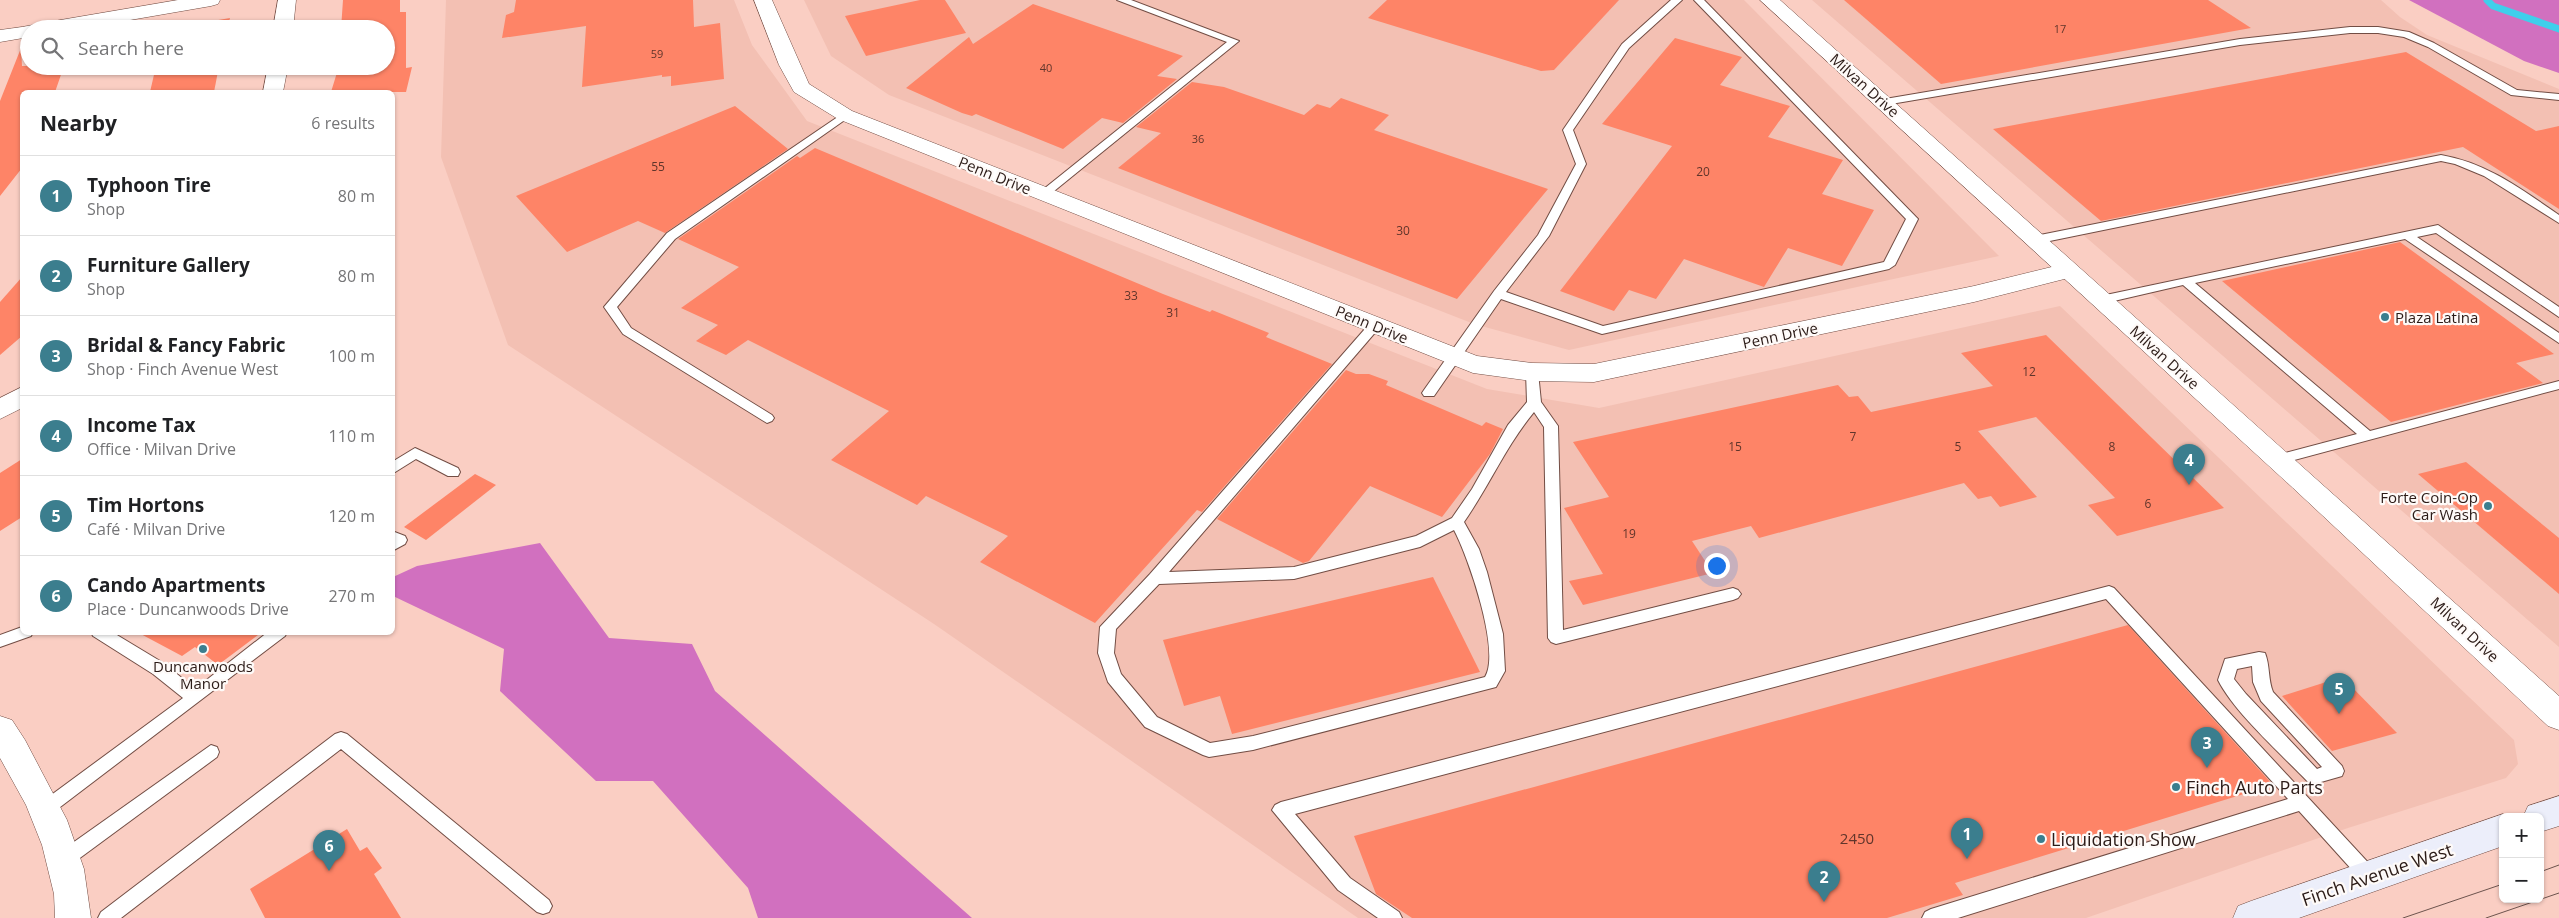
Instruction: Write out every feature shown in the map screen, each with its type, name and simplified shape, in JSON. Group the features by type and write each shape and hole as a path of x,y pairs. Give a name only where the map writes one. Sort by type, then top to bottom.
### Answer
{"main road":[{"path":"2544,816 2559,811"},
{"name":"Finch Avenue West","path":"2250,918 2499,831"}],"street":[{"path":"95,20 211,0"},
{"path":"284,20 287,0"},
{"name":"Penn Drive","path":"763,0 782,42 789,65 801,88 845,115 1473,364 1532,372 1594,373 1637,366 1974,294 2068,271"},
{"name":"Milvan Drive","path":"1769,0 1885,102 2068,271 2279,459 2559,716"},
{"path":"0,36 20,33"},
{"path":"273,90 276,75"},
{"path":"0,410 20,397"},
{"path":"0,730 45,809 67,869 73,918"}],"lane":[{"path":"1044,194 1234,41 1122,0"},
{"path":"1429,393 1456,357 1498,294 1543,236 1581,164 1568,130 1625,46 1677,0"},
{"path":"1498,294 1602,330 1889,265 1912,219 1699,0"},
{"path":"1885,102 2240,42 2350,30 2378,30 2406,34 2431,45 2515,94 2559,97"},
{"path":"767,418 627,331 610,307 671,236 845,115"},
{"path":"2035,240 2441,158 2459,160 2476,167 2559,220"},
{"path":"2101,300 2438,229 2559,314"},
{"path":"2407,235 2559,340"},
{"path":"2185,281 2368,436"},
{"path":"1375,325 1155,578 1108,627 1106,653 1114,677 1151,722 1209,750 1253,743 1490,682 1497,671 1495,634 1480,572 1472,549 1457,522"},
{"path":"1532,372 1534,403 1551,426 1556,638 1733,594"},
{"path":"2279,459 2559,385"},
{"path":"1155,578 1294,573 1420,541 1457,522 1477,493 1513,428 1534,403"},
{"path":"395,467 415,453 453,472"},
{"path":"1393,918 1344,884 1281,810 2109,592 2300,803 2369,876"},
{"path":"0,641 20,634"},
{"path":"103,635 159,669 194,698"},
{"path":"45,809 276,635"},
{"path":"2259,658 2261,682 2267,696 2336,771 2314,777 2240,699 2226,680 2231,664 2259,658"},
{"path":"107,918 340,739 543,906"},
{"path":"63,860 211,752"},
{"path":"1930,918 2300,803"}],"shaded area":[{"path":"446,0 734,0 752,45 807,121 1487,389 1599,408 2060,306 2514,740 2518,764 2506,778 2348,828 2086,918 1358,918 934,624 508,345 441,157"},
{"path":"804,0 1744,0 1999,256 1569,350 1474,324 889,95 831,56"},
{"path":"1812,0 2381,0 2400,17 2427,35 2559,89 2559,647"},
{"path":"2409,0 2559,0 2559,73 2524,61"},
{"path":"540,543 609,638 692,644 715,691 972,918 758,918 748,888 653,781 596,781 500,691 504,649 395,597 395,576 417,566"}],"building":[{"path":"343,0 400,0 400,12 406,12 406,68 412,67 406,92 395,92 395,90 332,90 336,75 395,75 395,20 342,20"},
{"path":"516,0 693,0 694,27 720,23 724,79 671,86 671,76 662,77 662,75 582,87 586,26 502,38 506,15 514,12"},
{"path":"920,0 945,0 966,33 866,56 845,16"},
{"path":"1387,0 1619,0 1554,70 1541,71 1368,18"},
{"path":"1844,0 2208,0 2251,28 1941,84"},
{"path":"1033,4 1183,56 1157,76 1177,79 1123,123 1102,118 1063,149 976,114 972,116 962,113 906,88 969,37 973,44"},
{"path":"1675,38 1742,57 1720,85 1790,106 1768,137 1843,160 1822,194 1874,210 1842,266 1788,248 1764,287 1684,259 1656,299 1629,290 1614,311 1560,291 1672,146 1602,124"},
{"path":"20,51 20,75 61,75 56,90 20,90 20,171 0,196 0,101"},
{"path":"2406,52 2536,131 2559,126 2559,209 2463,147 2101,221 1993,129"},
{"path":"154,75 217,75 214,90 150,90"},
{"path":"1192,82 1224,87 1304,115 1317,104 1330,108 1341,98 1389,115 1374,130 1548,189 1457,299 1118,168 1161,133 1136,127"},
{"path":"735,106 788,149 665,233 638,221 567,252 516,196"},
{"path":"815,148 1163,294 1210,312 1212,310 1269,333 1266,337 1332,364 1202,512 1197,510 1095,623 980,562 1008,536 926,496 917,505 831,460 889,411 748,340 726,355 696,341 718,325 681,308 739,267 678,239 797,156 800,158"},
{"name":"Plaza Latina","path":"2400,242 2554,354 2516,363 2543,383 2391,422 2222,281"},
{"path":"20,279 20,338 0,355 0,302"},
{"path":"2046,335 2224,508 2117,536 2088,505 2115,498 2036,417 1978,431 2037,497 2000,507 1991,496 1978,499 1964,483 1759,538 1751,526 1692,541 1713,573 1583,605 1569,581 1603,574 1564,508 1609,497 1573,442 1838,385 1849,397 1858,396 1871,412 1993,386 1961,353"},
{"path":"1346,370 1356,374 1369,374 1388,381 1386,385 1482,426 1486,422 1503,429 1490,454 1442,517 1370,486 1309,561 1303,563 1217,519"},
{"path":"20,460 20,518 0,531 0,473"},
{"name":"Forte Coin-Op Car Wash","path":"2466,462 2559,538 2559,594 2418,474"},
{"path":"475,474 496,485 426,540 404,527"},
{"path":"1433,577 1480,672 1232,734 1220,696 1184,706 1163,640"},
{"path":"2128,625 2273,785 1955,883 1963,895 1887,918 1412,918 1376,894 1354,836"},
{"name":"Duncanwoods Manor","path":"143,635 258,635 218,665 195,647 182,656"},
{"path":"2342,677 2397,733 2332,751 2282,696"},
{"path":"347,829 360,851 367,847 382,868 374,874 401,918 265,918 250,889"}],"waterway":[{"path":"2487,0 2493,6 2559,29"}],"tram line":[{"path":"2544,871 2559,865"},
{"path":"2403,918 2499,885"},
{"path":"2486,918 2559,893"}],"place":[{"name":"Plaza Latina","path":"2385,317"},
{"name":"Income Tax","path":"2189,485"},
{"name":"Forte Coin-Op Car Wash","path":"2488,506"},
{"name":"Duncanwoods Manor","path":"203,649"},
{"name":"Tim Hortons","path":"2339,714"},
{"name":"Bridal & Fancy Fabric","path":"2207,768"},
{"name":"Finch Auto Parts","path":"2176,787"},
{"name":"Liquidation Show","path":"2041,839"},
{"name":"Typhoon Tire","path":"1967,859"},
{"name":"Cando Apartments","path":"329,871"},
{"name":"Furniture Gallery","path":"1824,902"}]}
